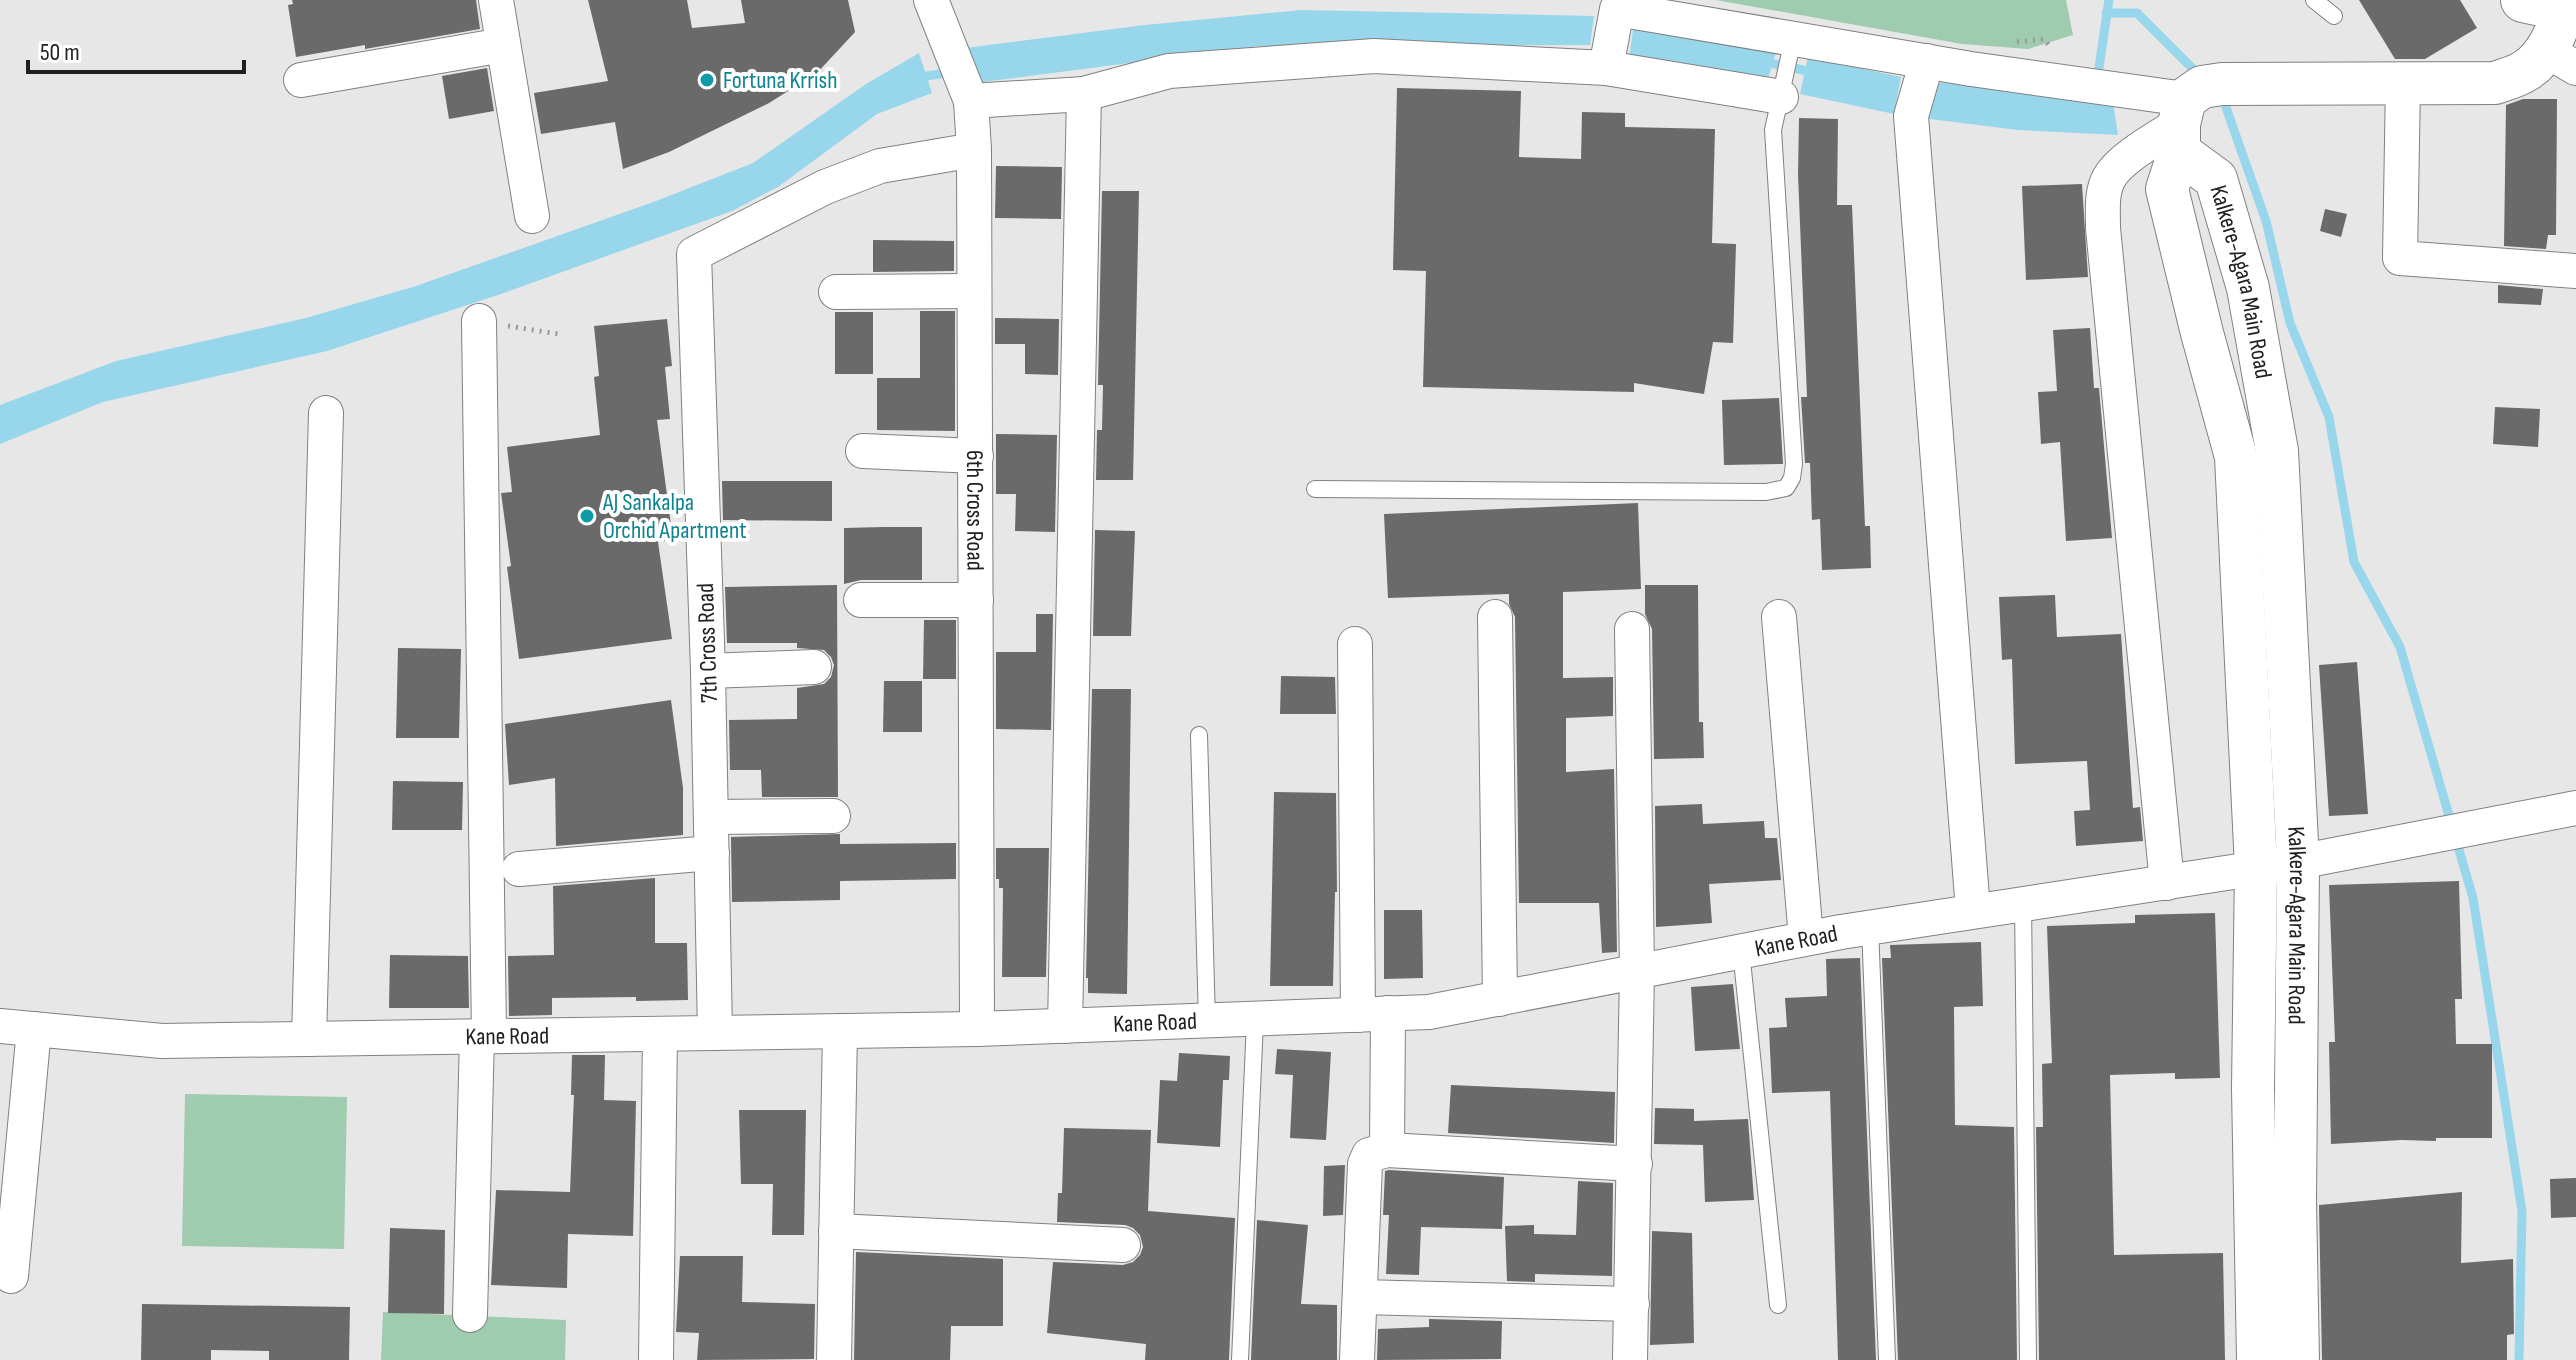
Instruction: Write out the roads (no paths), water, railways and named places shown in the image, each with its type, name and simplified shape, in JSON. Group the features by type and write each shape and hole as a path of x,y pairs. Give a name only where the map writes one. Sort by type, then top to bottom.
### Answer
{"street":[{"path":"496,0 532,216"},
{"name":"6th Cross Road","path":"931,0 967,91 974,150 977,1029"},
{"path":"1606,68 1617,9 1923,72 2193,109 2403,84 2495,83 2561,59 2556,4"},
{"path":"301,80 503,45"},
{"path":"967,91 1084,94 1169,71 1374,56 1606,68 1781,97"},
{"path":"1923,72 1911,116 1973,910"},
{"path":"2403,84 2400,258 2576,271"},
{"path":"1065,1026 1084,94"},
{"path":"2167,883 2104,243 2103,198 2110,176 2193,109"},
{"name":"Kalkere-Agara Main Road","path":"2193,109 2248,288 2277,451 2298,862 2295,1202 2298,1360"},
{"name":"Kalkere-Agara Main Road","path":"2193,109 2167,189 2236,457 2256,867 2253,1088 2258,1360"},
{"name":"7th Cross Road","path":"715,1033 708,671 694,254 825,187 866,171 974,150"},
{"path":"836,292 973,291"},
{"path":"470,1315 483,1036 479,321"},
{"path":"309,1039 326,413"},
{"path":"863,451 976,456"},
{"path":"861,600 976,600"},
{"path":"1495,617 1500,999"},
{"path":"1779,617 1806,938"},
{"path":"1630,1360 1637,971 1632,629"},
{"path":"1355,644 1373,1014 1387,1150"},
{"path":"708,671 814,667"},
{"name":"Kane Road","path":"0,1026 162,1041 977,1029 1255,1021 1429,1012 1806,938 2023,902 2298,862 2576,808"},
{"path":"711,817 833,816"},
{"path":"519,869 712,853"},
{"path":"11,1276 34,1029"},
{"path":"834,1360 840,1031"},
{"path":"656,1360 660,1034"},
{"path":"1357,1360 1365,1164 1369,1155 1387,1150 1635,1164"},
{"path":"836,1231 1123,1245"},
{"path":"1360,1297 1632,1304"}],"lane":[{"path":"2314,0 2334,16"},
{"path":"1315,489 1766,492 1786,488 1792,478 1794,464 1773,130 1792,46"},
{"path":"1199,735 1207,1021"},
{"path":"2023,902 2028,1360"},
{"path":"1870,927 1887,1360"},
{"path":"1741,951 1778,1305"},
{"path":"1240,1360 1255,1021"}],"water":[{"path":"1301,10 1594,16 1590,45 1260,46 975,83 958,49 1145,25"},
{"path":"1634,22 1777,49 1766,85 1629,59"},
{"path":"919,53 932,93 877,114 778,187 732,211 498,295 327,351 103,402 0,444 0,405 116,361 306,318 416,286 656,201 753,163 866,84"},
{"path":"1808,57 1901,77 1894,114 1800,94"},
{"path":"1930,82 2112,95 2118,135 2018,130 1922,118"}],"waterway":[{"path":"2097,81 2109,0"},
{"path":"2106,13 2137,13 2200,76"},
{"path":"1761,61 1817,73"},
{"path":"915,78 952,72"},
{"path":"2219,95 2266,221 2290,323 2329,417 2354,562 2400,647 2473,898 2522,1211 2519,1360"}],"place":[{"name":"Fortuna Krrish","path":"707,80"},
{"name":"AJ Sankalpa Orchid Apartment","path":"587,516"}]}
